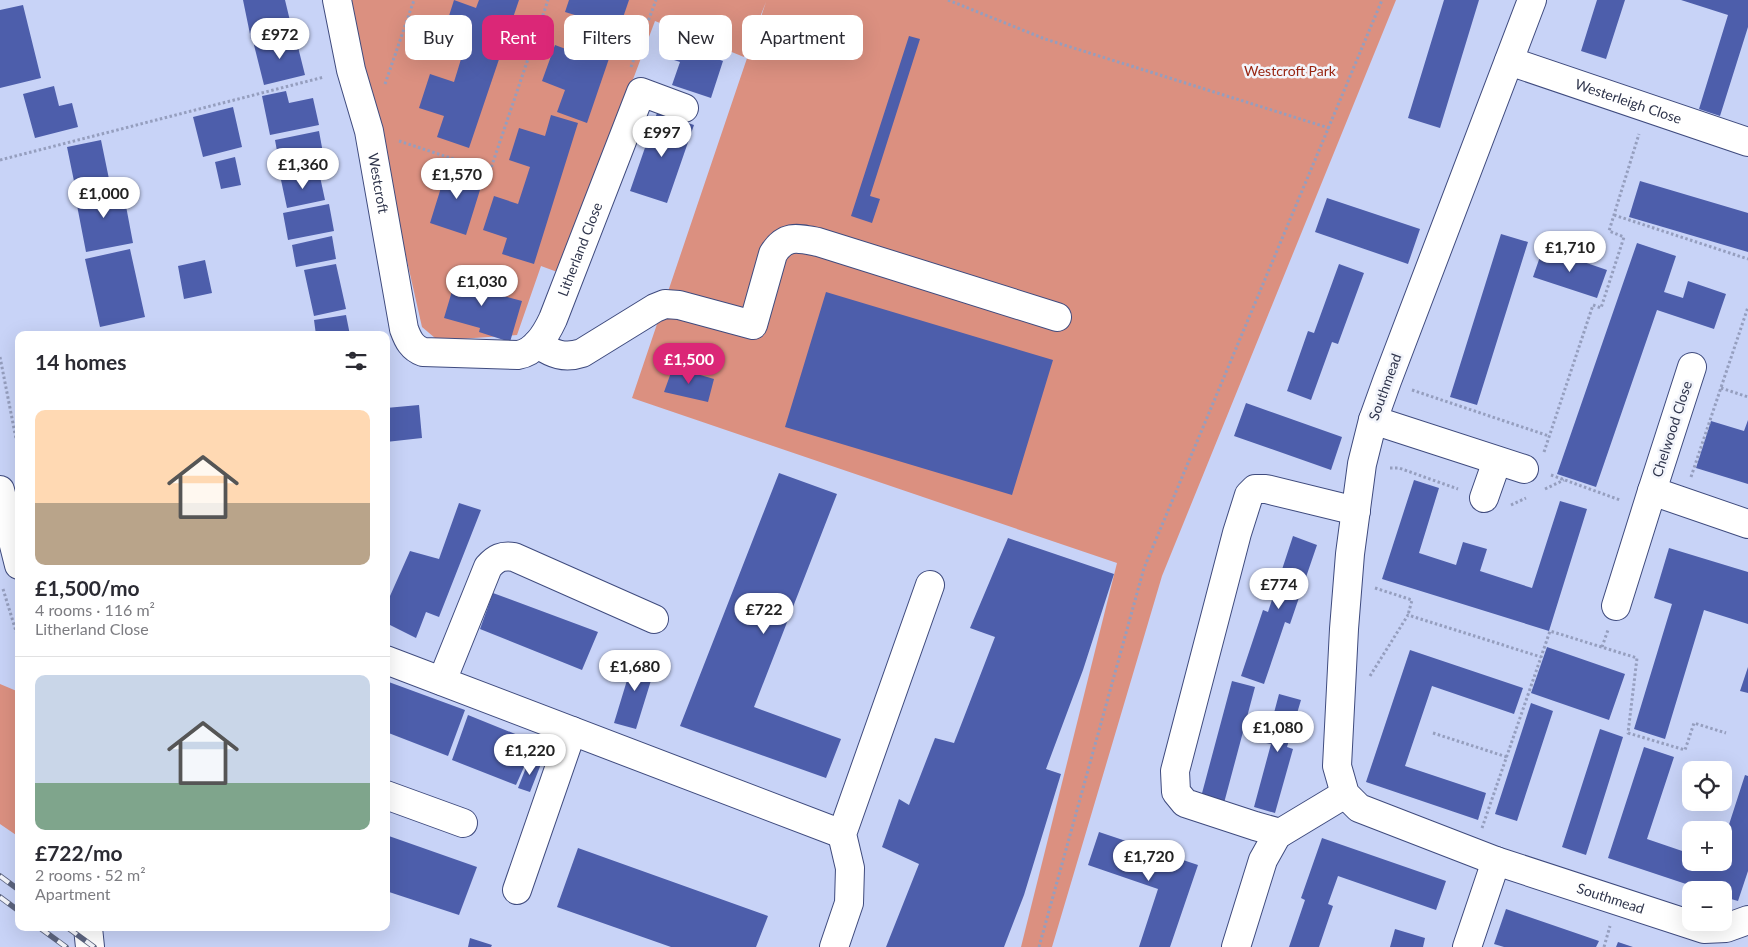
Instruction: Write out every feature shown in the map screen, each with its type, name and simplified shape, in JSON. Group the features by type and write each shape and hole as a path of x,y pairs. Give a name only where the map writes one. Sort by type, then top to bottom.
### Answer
{"street":[{"name":"Westcroft","path":"337,0 351,70 369,131 404,329 410,343 419,350 430,353 518,355 526,353 537,344"},
{"name":"Southmead","path":"1532,0 1373,420 1362,464 1356,511 1344,629 1337,766 1345,794 1359,808 1485,857 1691,925 1734,932"},
{"name":"Westerleigh Close","path":"1509,61 1748,142"},
{"name":"Litherland Close","path":"537,344 553,319 642,92 684,108"},
{"path":"537,344 557,355 575,356 655,308 665,304 679,305 753,325 773,254 778,246 784,241 791,239 818,242 1058,318"},
{"name":"Chelwood Close","path":"1616,606 1692,367"},
{"path":"1373,420 1497,461 1538,465"},
{"path":"1484,498 1497,461"},
{"path":"1345,794 1267,830 1185,803 1176,792 1175,771 1236,533 1249,495 1255,489 1266,489 1356,511"},
{"path":"0,490 10,575"},
{"name":"Chelwood Close","path":"1650,501 1683,502 1748,524"},
{"path":"442,681 488,567 494,560 501,557 514,557 654,619"},
{"path":"834,947 849,903 850,868 842,834 930,585"},
{"path":"390,662 842,834"},
{"path":"517,890 572,731"},
{"path":"390,796 463,823"},
{"path":"1236,947 1263,860 1270,845 1267,830"},
{"path":"1467,947 1485,857"},
{"path":"88,931 90,947"}],"path":[{"path":"385,84 414,0"},
{"path":"369,131 490,171 548,0"},
{"path":"948,0 1045,39 1329,128"},
{"path":"1039,947 1144,568 1382,0"},
{"path":"0,160 351,70"},
{"path":"1647,108 1609,232 1624,237 1601,308 1593,305 1538,465 1650,501"},
{"path":"1614,215 1748,259"},
{"path":"1683,502 1748,307"},
{"path":"0,357 15,434"},
{"path":"1387,381 1549,436"},
{"path":"1721,388 1748,397"},
{"path":"1384,472 1388,469 1399,468 1484,498"},
{"path":"10,575 15,612"},
{"path":"1367,585 1412,600 1408,615 1367,681"},
{"path":"1408,615 1541,657"},
{"path":"1485,857 1507,757 1550,630 1637,658 1628,733 1685,750 1694,723 1726,733"},
{"path":"1433,733 1507,757"}],"green space":[{"name":"Westcroft Park","path":"348,0 1396,0 1162,576 1052,947 1021,947 1117,563 632,398 746,60 863,60 863,15 762,15 766,2 761,15 742,15 742,56 732,52 732,15 659,15 659,23 655,21 649,37 649,15 564,15 564,60 640,60 560,273 541,266 517,335 460,339 435,338 422,327"},
{"path":"0,684 15,690 15,834 0,824"}],"building":[{"path":"243,0 285,0 292,29 251,39"},
{"path":"454,0 476,8 479,0 519,0 514,15 482,15 482,60 499,60 469,148 437,137 444,116 419,108 430,74 454,82 461,60 472,60 472,15 449,15"},
{"path":"569,0 629,0 624,15 575,15 565,12"},
{"path":"1444,0 1479,0 1440,128 1408,118"},
{"path":"1597,0 1625,0 1606,59 1581,51"},
{"path":"1681,0 1748,0 1748,27 1720,116 1699,109 1728,15"},
{"path":"23,5 41,78 0,88 0,10"},
{"path":"295,35 305,75 264,85 254,45"},
{"path":"909,36 920,39 870,196 880,199 872,223 851,216"},
{"path":"555,45 564,48 564,60 609,60 587,123 557,112 565,90 542,81 550,60 554,60"},
{"path":"674,60 723,61 711,98 672,85 680,62"},
{"path":"54,86 59,106 72,103 78,127 35,138 23,94"},
{"path":"286,91 289,103 313,98 319,125 270,135 262,96"},
{"path":"233,107 242,147 203,157 193,117"},
{"path":"657,113 694,125 667,203 630,191"},
{"path":"551,115 578,123 534,264 502,254 507,238 483,230 494,196 518,204 530,167 509,160 519,128 545,136"},
{"path":"319,131 325,164 281,173 275,140"},
{"path":"101,140 109,179 75,186 67,147"},
{"path":"235,157 241,185 221,189 215,162"},
{"path":"448,165 484,177 466,235 430,223"},
{"path":"319,172 325,200 287,208 281,180"},
{"path":"1640,181 1748,213 1748,252 1629,217"},
{"path":"122,185 133,243 86,252 75,195"},
{"path":"1327,198 1420,229 1408,264 1315,232"},
{"path":"329,204 334,231 288,240 283,213"},
{"path":"1501,234 1528,242 1477,405 1450,397"},
{"path":"332,236 336,259 296,267 292,245"},
{"path":"1637,243 1676,256 1664,292 1683,298 1688,281 1726,294 1714,329 1657,310 1596,487 1557,474"},
{"path":"1543,248 1607,270 1597,298 1533,277"},
{"path":"130,249 145,317 100,327 85,259"},
{"path":"205,260 212,293 184,299 178,266"},
{"path":"336,264 346,309 314,316 304,270"},
{"path":"1339,264 1364,273 1338,344 1332,342 1311,400 1287,391 1308,331 1314,333"},
{"path":"458,271 495,282 492,293 522,301 510,342 479,332 480,328 444,318"},
{"path":"826,292 1053,360 1012,495 785,427"},
{"path":"346,315 349,331 315,331 314,320"},
{"path":"673,367 714,379 708,402 664,392"},
{"path":"1246,403 1342,437 1331,470 1234,436"},
{"path":"419,405 422,438 390,442 390,408"},
{"path":"1748,420 1748,484 1696,468 1711,421 1744,431"},
{"path":"779,473 837,494 754,707 841,739 826,778 680,726"},
{"path":"1414,480 1439,488 1419,553 1456,565 1463,542 1487,549 1480,571 1532,588 1560,501 1587,509 1549,631 1382,579"},
{"path":"459,503 481,510 439,617 426,612 416,638 390,625 390,596 410,551 439,559"},
{"path":"1293,536 1317,545 1290,624 1285,622 1264,684 1241,676 1263,610 1268,612"},
{"path":"1008,538 1114,574 1083,670 1046,769 1061,774 1024,895 1004,947 886,947 919,864 882,847 899,799 909,805 935,738 954,743 995,637 970,628"},
{"path":"1669,548 1748,572 1748,624 1704,610 1665,739 1634,729 1672,604 1654,598"},
{"path":"493,593 598,632 582,670 480,629"},
{"path":"1547,647 1625,674 1609,720 1531,693"},
{"path":"1410,650 1523,688 1514,714 1432,686 1405,766 1486,793 1478,820 1366,782"},
{"path":"635,654 657,661 636,729 614,723"},
{"path":"1748,667 1748,693 1740,691"},
{"path":"1232,681 1255,687 1224,803 1201,797"},
{"path":"390,682 465,710 448,756 390,734"},
{"path":"1279,694 1301,700 1287,747 1293,749 1275,813 1254,807 1271,744 1266,743"},
{"path":"1531,703 1553,711 1517,821 1495,814"},
{"path":"468,715 535,742 516,785 452,760"},
{"path":"1600,729 1623,737 1586,855 1562,847"},
{"path":"1644,747 1674,757 1647,839 1682,851 1682,871 1732,871 1732,821 1730,821 1745,775 1748,776 1748,871 1738,901 1732,899 1732,881 1682,881 1682,883 1608,858"},
{"path":"529,760 541,764 530,792 518,788"},
{"path":"1099,832 1198,865 1170,947 1139,947 1158,889 1088,865"},
{"path":"390,836 477,867 459,915 390,892"},
{"path":"1322,838 1446,881 1436,910 1338,876 1328,904 1333,906 1319,947 1289,947 1305,900 1301,898"},
{"path":"578,848 768,916 756,947 671,947 557,907"},
{"path":"1506,909 1599,941 1596,947 1504,947 1494,944"},
{"path":"1395,929 1425,938 1423,947 1390,947"},
{"path":"470,938 492,945 491,947 468,947"},
{"path":"1618,942 1633,947 1616,947"}],"railway":[{"path":"0,876 15,887"},
{"path":"0,897 15,908"},
{"path":"44,931 66,947"},
{"path":"72,931 94,947"}]}
